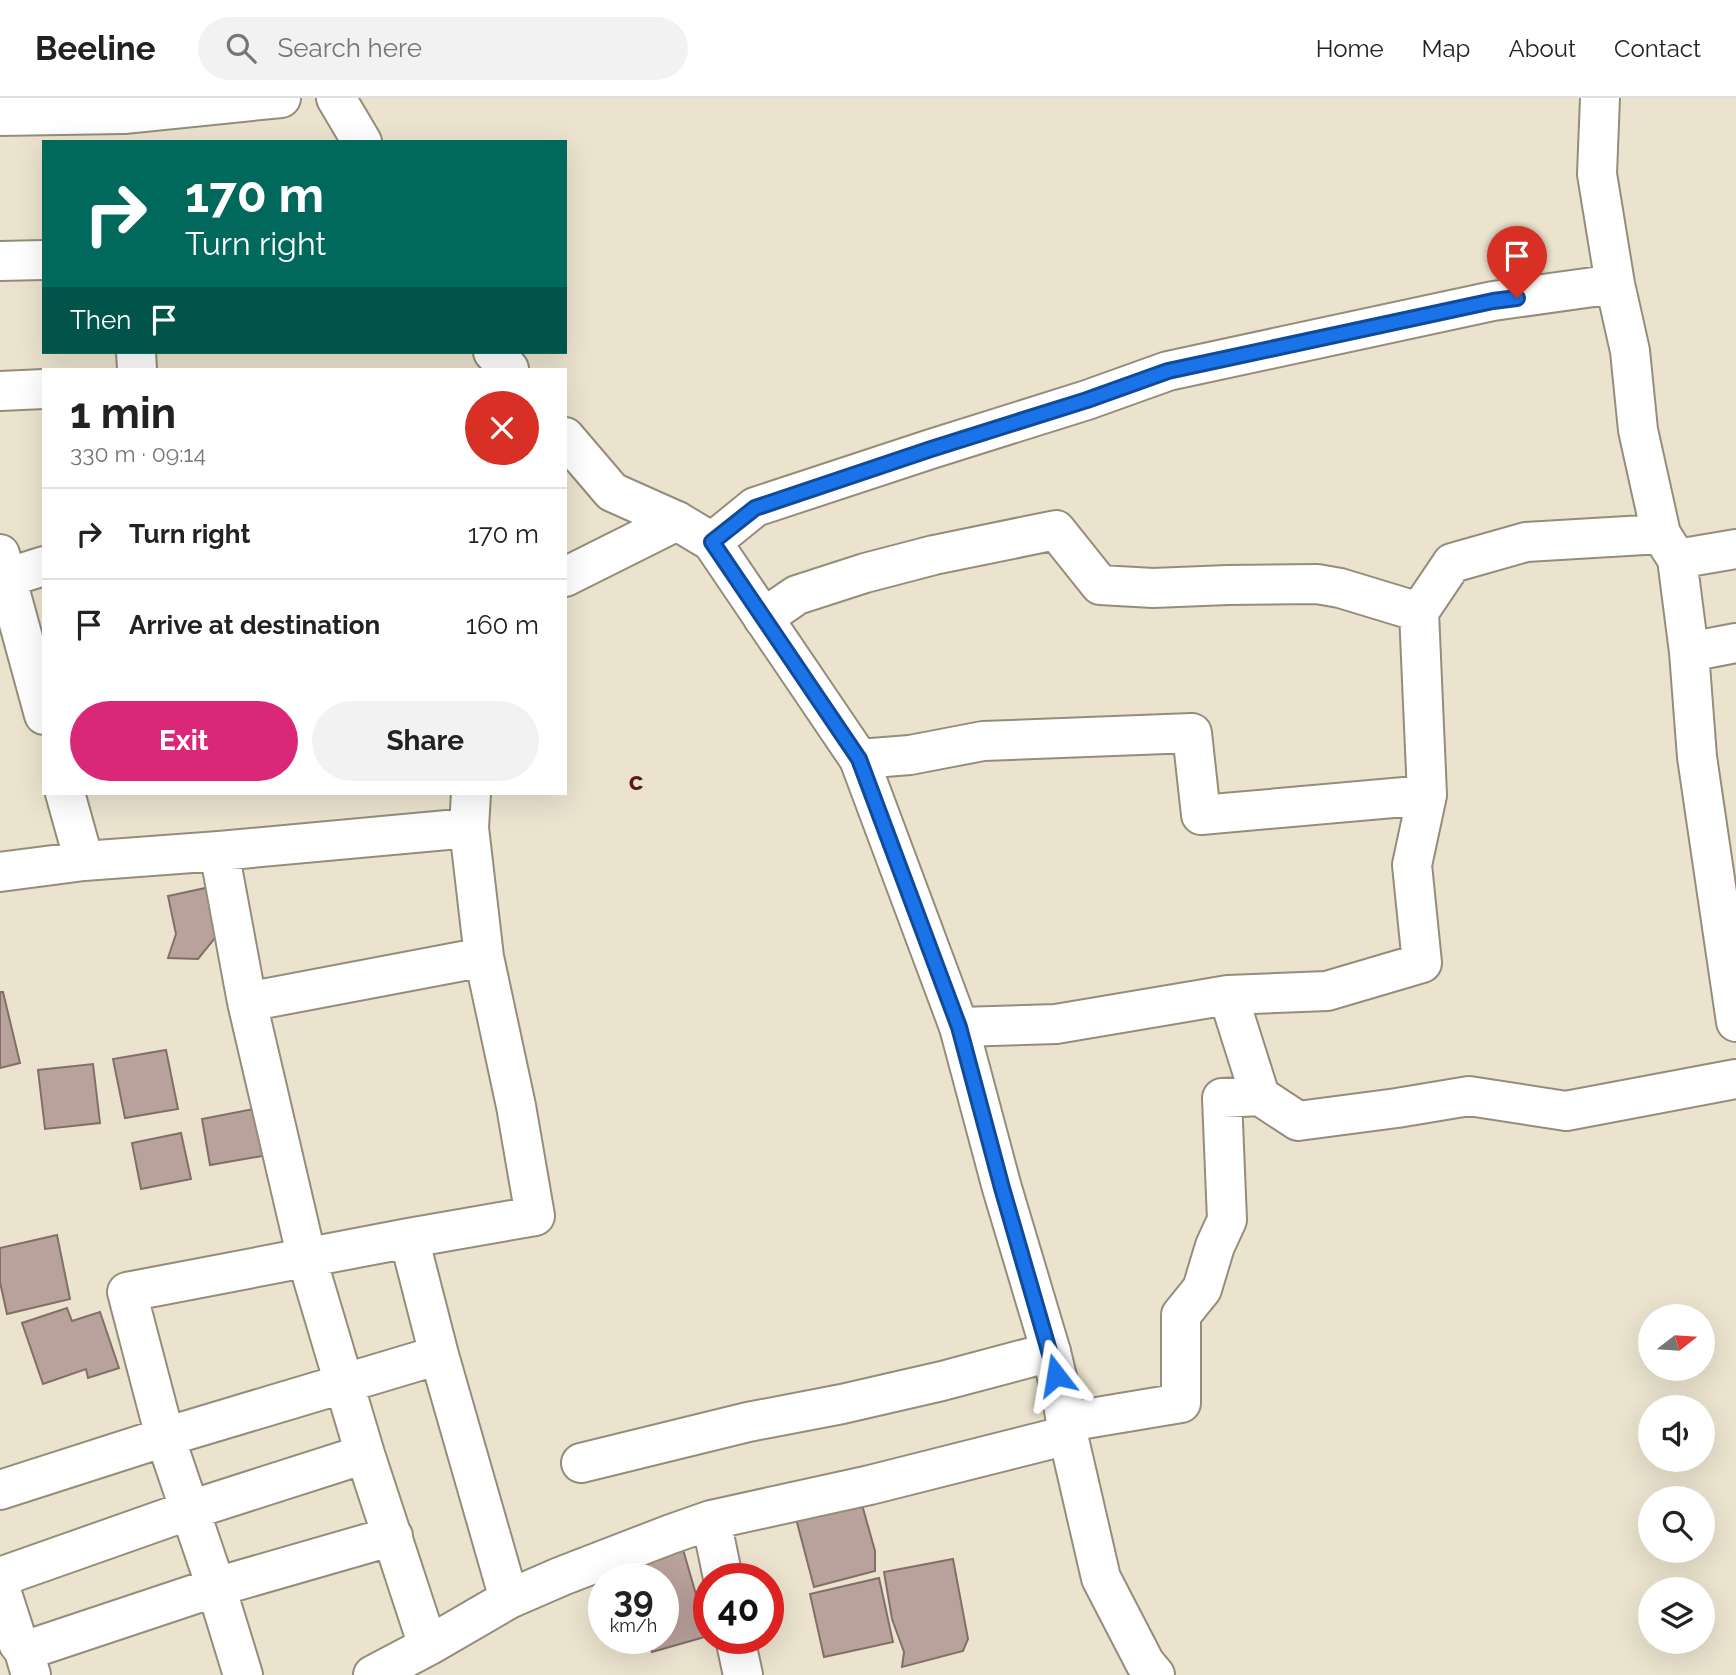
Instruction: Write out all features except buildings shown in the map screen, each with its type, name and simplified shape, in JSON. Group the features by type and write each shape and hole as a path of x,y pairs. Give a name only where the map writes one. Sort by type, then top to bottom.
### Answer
{"street":[{"path":"0,116 124,118 281,98"},
{"path":"336,98 361,140"},
{"path":"1600,98 1597,174 1615,284 1630,351 1638,430 1669,546 1689,652 1697,757 1736,1022"},
{"path":"0,261 42,260"},
{"path":"712,542 755,508 1168,371 1493,301 1615,284"},
{"path":"496,354 508,368"},
{"path":"0,391 42,389"},
{"path":"567,438 612,492 677,521 712,542 859,759 959,1027 1002,1188 1051,1352 1101,1578 1145,1663 1155,1675"},
{"path":"567,575 677,521"},
{"path":"763,618 797,595 865,573 934,555 1056,530 1100,584 1153,589 1317,584 1340,587 1419,612"},
{"path":"959,1027 1056,1024 1228,995 1327,991 1422,962 1412,864 1427,795 1419,612 1452,563 1525,542 1736,549"},
{"path":"42,566 3,566 42,708"},
{"path":"1689,652 1736,643"},
{"path":"859,759 910,755 983,741 1192,733 1201,815 1427,795"},
{"path":"66,795 84,861"},
{"path":"0,872 84,861 219,851 470,811 484,957 536,1216 127,1292 165,1437 243,1675"},
{"path":"219,851 247,1002 307,1259 365,1454 428,1646"},
{"path":"247,1002 484,957"},
{"path":"1228,995 1260,1096"},
{"path":"373,1675 509,1599 562,1576 711,1520 870,1485 1067,1428 1181,1403 1181,1315 1202,1289 1215,1246 1227,1220 1222,1098 1260,1096 1298,1121 1469,1096 1566,1111 1736,1079"},
{"path":"409,1238 439,1355 509,1599"},
{"path":"581,1463 748,1422 930,1384 1051,1352"},
{"path":"0,1490 165,1437 439,1355"},
{"path":"0,1577 190,1510 365,1454"},
{"path":"711,1520 720,1563"},
{"path":"0,1587 27,1663 216,1587 393,1536"},
{"path":"738,1654 743,1675"}],"district":[{"name":"c","path":"636,781"}],"route":[{"path":"1056,1375 959,1027 859,759 712,542 755,508 1168,371 1517,298"}]}
